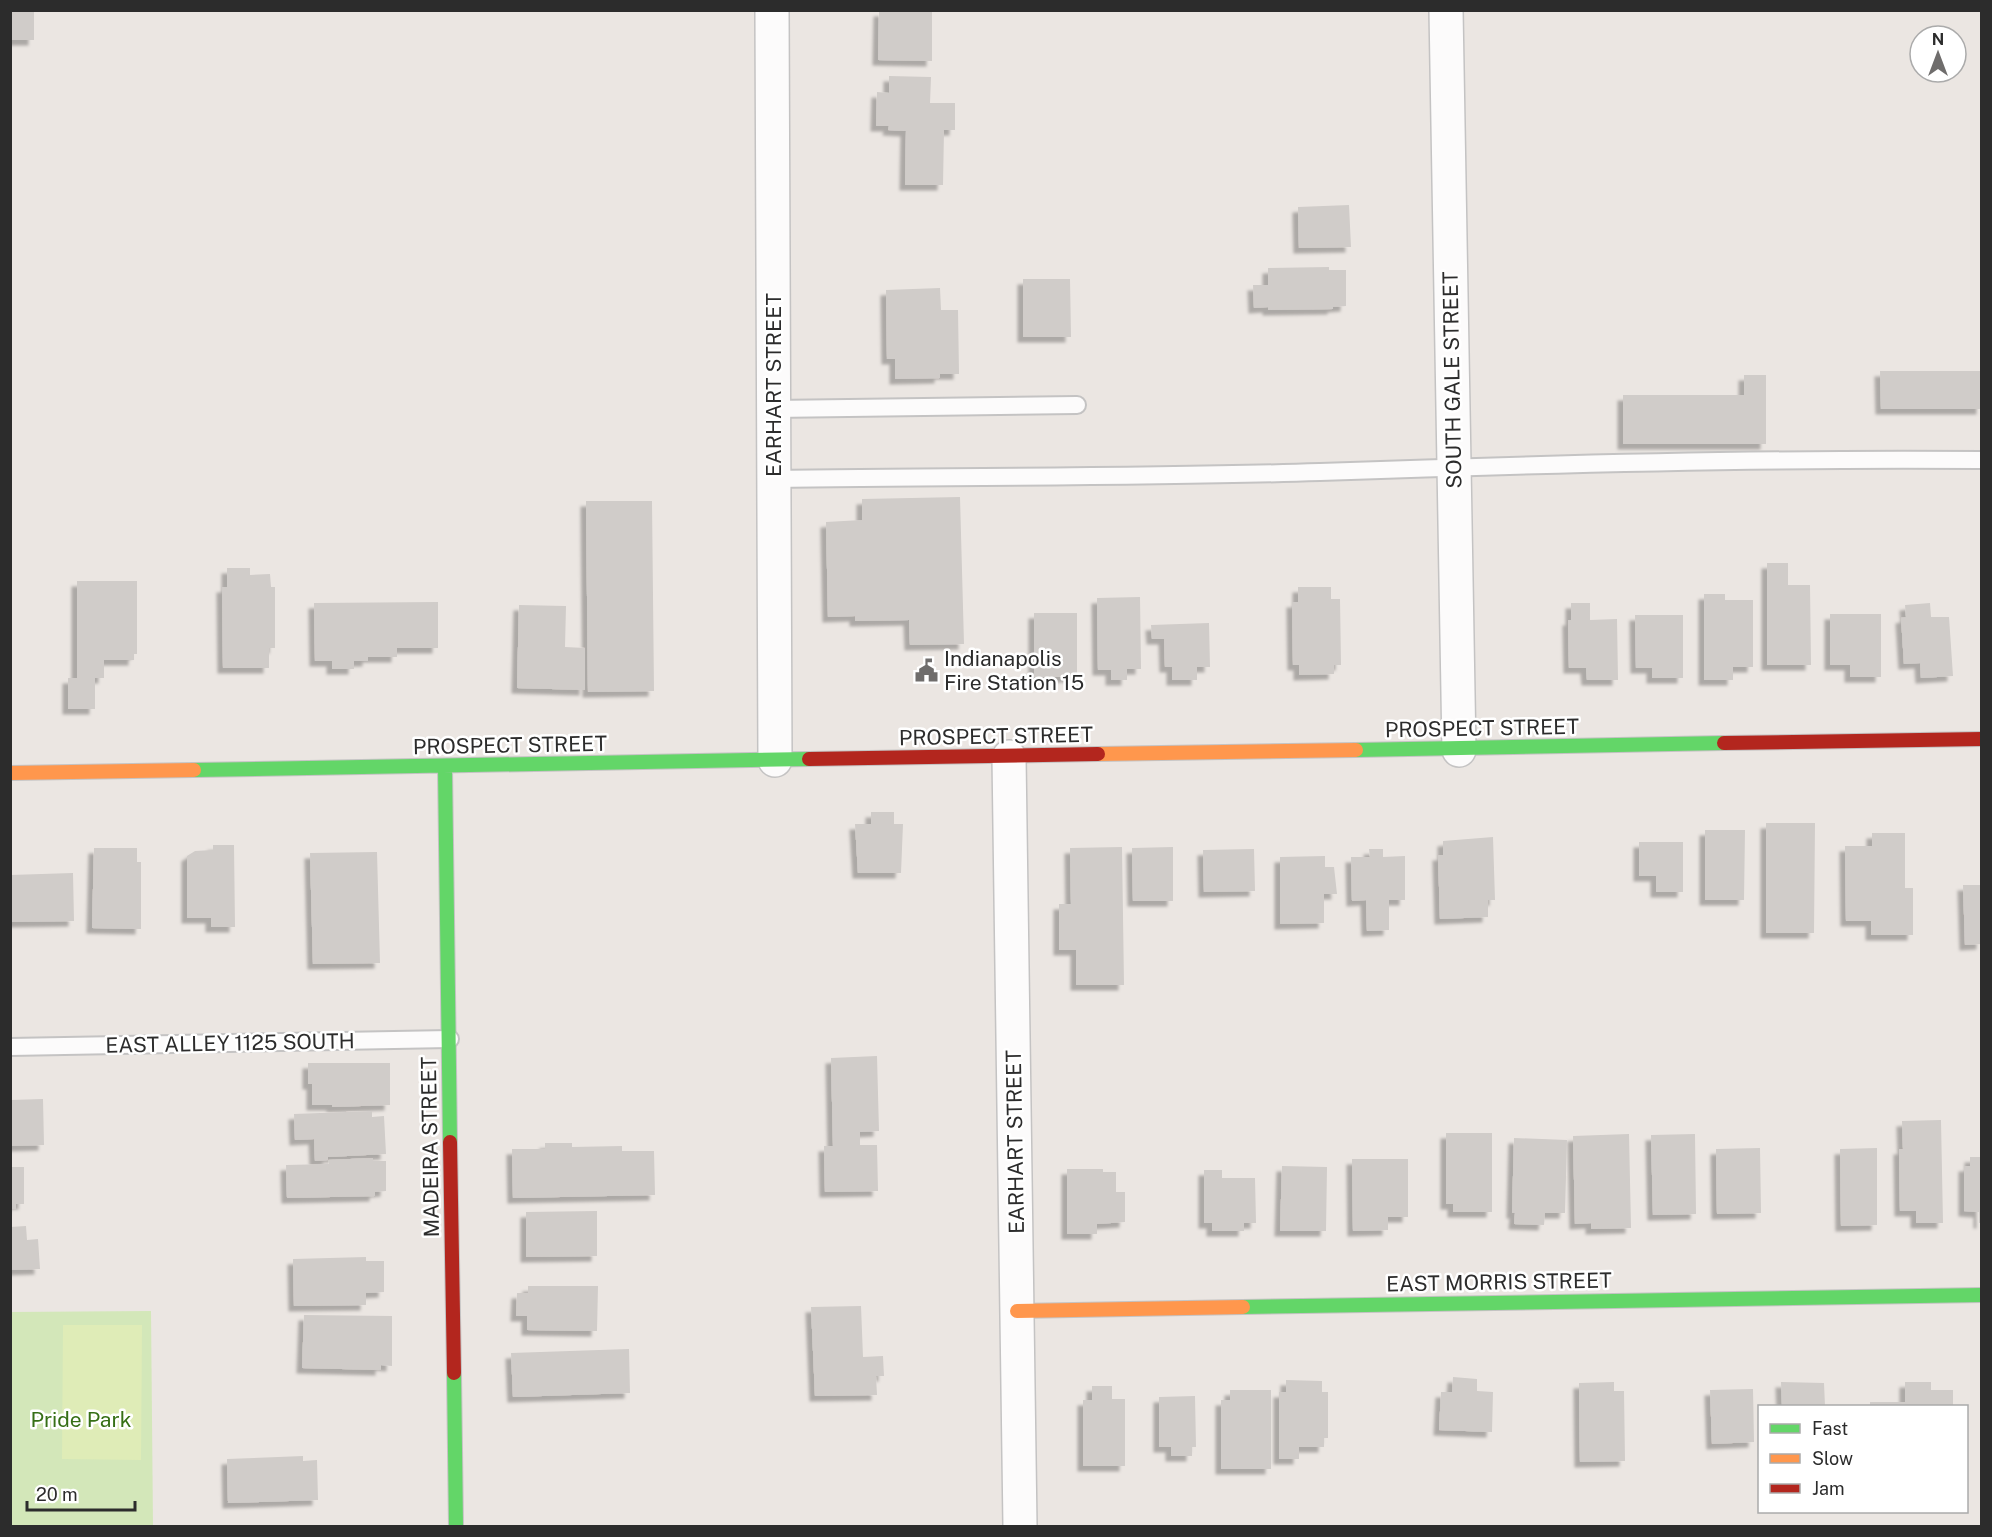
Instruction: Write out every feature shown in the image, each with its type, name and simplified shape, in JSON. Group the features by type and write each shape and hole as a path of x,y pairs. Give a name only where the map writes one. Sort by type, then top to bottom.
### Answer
{"main road":[{"name":"PROSPECT STREET","path":"10,773 445,768 1982,739"},
{"name":"MADEIRA STREET","path":"445,768 456,1527"},
{"name":"EAST MORRIS STREET","path":"1017,1311 1982,1295"}],"street":[{"name":"EARHART STREET","path":"772,10 775,760"},
{"name":"SOUTH GALE STREET","path":"1446,10 1459,750"},
{"name":"EARHART STREET","path":"1009,757 1020,1527"}],"lane":[{"path":"773,410 1077,405"},
{"path":"773,479 1321,472 1554,463 1840,459 1982,460"},
{"name":"EAST ALLEY 1125 SOUTH","path":"10,1047 450,1039"}],"green space":[{"name":"Pride Park","path":"151,1311 153,1526 11,1526 10,1312"},
{"path":"63,1325 142,1325 141,1460 62,1459"}],"building":[{"path":"10,10 34,10 34,40 10,40"},
{"path":"879,11 932,11 932,61 878,60"},
{"path":"889,76 931,77 930,103 955,103 955,130 944,130 943,185 905,185 906,131 888,130 889,126 876,126 877,92 889,93"},
{"path":"1349,205 1351,247 1299,248 1298,207"},
{"path":"1329,267 1329,270 1346,270 1346,306 1333,307 1333,309 1268,310 1268,307 1254,308 1253,285 1268,285 1268,268"},
{"path":"1023,279 1070,279 1071,337 1023,337"},
{"path":"940,288 941,310 958,310 959,374 940,374 940,378 895,379 895,359 887,359 886,290"},
{"path":"1880,371 1982,371 1982,409 1881,409"},
{"path":"1744,375 1766,375 1766,444 1623,444 1623,395 1744,395"},
{"path":"960,497 964,644 910,645 909,620 855,621 855,616 828,617 826,522 862,520 862,499"},
{"path":"586,501 652,501 654,691 588,692"},
{"path":"1767,563 1788,563 1788,585 1810,585 1811,665 1767,665"},
{"path":"227,568 250,568 250,575 270,574 271,587 275,587 275,648 269,648 269,668 223,668 222,587 227,587"},
{"path":"77,581 137,581 137,654 134,654 134,660 104,660 104,678 95,678 95,709 68,709 68,678 77,678"},
{"path":"1298,587 1331,587 1331,599 1340,599 1341,665 1334,665 1334,674 1299,675 1299,665 1293,665 1292,602 1298,602"},
{"path":"1704,594 1725,594 1725,600 1753,600 1753,667 1733,667 1733,680 1704,680"},
{"path":"1140,597 1141,669 1127,669 1127,680 1111,680 1111,670 1098,670 1097,598"},
{"path":"438,602 438,648 397,648 397,657 368,657 368,661 354,661 354,669 332,669 332,661 315,661 314,603"},
{"path":"1571,603 1590,603 1590,620 1617,619 1618,680 1587,680 1586,668 1569,668 1568,620 1571,620"},
{"path":"1930,603 1931,617 1949,617 1953,676 1921,678 1920,663 1904,664 1901,618 1906,617 1905,605"},
{"path":"519,605 566,606 565,647 585,648 585,690 517,688"},
{"path":"1034,613 1077,613 1077,677 1034,677"},
{"path":"1830,614 1881,614 1881,677 1850,677 1850,665 1830,665"},
{"path":"1635,615 1683,615 1683,678 1652,678 1652,668 1636,668"},
{"path":"1209,623 1210,667 1197,667 1197,680 1172,680 1172,667 1165,667 1164,639 1152,639 1151,625"},
{"path":"871,812 894,812 894,824 903,824 901,873 858,873 855,824 871,824"},
{"path":"1766,823 1815,823 1814,933 1766,933"},
{"path":"1705,830 1745,830 1744,900 1705,900"},
{"path":"1872,833 1905,833 1905,888 1913,888 1913,935 1871,935 1871,921 1846,921 1845,846 1872,846"},
{"path":"1493,837 1495,900 1488,900 1488,917 1440,919 1438,855 1443,855 1443,841"},
{"path":"1639,842 1683,842 1683,892 1656,892 1656,876 1639,876"},
{"path":"213,845 234,845 235,927 211,927 211,918 187,918 187,856 195,851 213,850"},
{"path":"1122,847 1124,985 1076,985 1076,950 1059,950 1059,904 1071,904 1070,848"},
{"path":"1173,847 1173,901 1133,901 1132,848"},
{"path":"94,848 137,848 137,862 141,862 141,929 92,928"},
{"path":"1254,849 1255,891 1204,892 1203,850"},
{"path":"1369,849 1383,849 1383,857 1405,856 1405,900 1389,900 1389,930 1367,931 1366,900 1352,901 1351,857 1370,857"},
{"path":"377,852 380,963 313,964 310,853"},
{"path":"1325,856 1325,867 1334,867 1337,894 1324,894 1324,923 1280,924 1280,857"},
{"path":"73,873 74,921 10,922 10,875"},
{"path":"1963,885 1982,885 1982,944 1965,945"},
{"path":"877,1056 879,1131 860,1132 860,1145 877,1145 878,1191 825,1192 824,1146 833,1146 831,1058"},
{"path":"308,1063 390,1063 390,1105 332,1107 332,1105 312,1105 312,1084 308,1084"},
{"path":"43,1099 44,1145 10,1146 10,1100"},
{"path":"372,1111 372,1117 384,1116 386,1154 328,1157 328,1160 315,1161 314,1139 295,1140 294,1114"},
{"path":"1941,1120 1943,1223 1916,1223 1916,1211 1900,1211 1899,1149 1903,1149 1902,1121"},
{"path":"1446,1133 1492,1133 1492,1212 1453,1212 1453,1204 1446,1204"},
{"path":"1629,1134 1631,1228 1591,1229 1591,1223 1575,1224 1573,1136"},
{"path":"1695,1134 1696,1214 1653,1215 1651,1135"},
{"path":"1514,1138 1567,1140 1565,1213 1545,1213 1544,1225 1514,1224 1515,1213 1512,1213"},
{"path":"545,1143 572,1143 572,1147 622,1146 622,1151 654,1151 655,1195 513,1198 512,1149 545,1149"},
{"path":"1760,1148 1761,1213 1717,1214 1716,1149"},
{"path":"1877,1148 1877,1225 1841,1226 1840,1149"},
{"path":"1970,1157 1982,1157 1982,1223 1979,1223 1979,1212 1964,1211 1964,1166 1970,1166"},
{"path":"373,1158 373,1161 386,1161 386,1191 375,1192 375,1196 287,1198 286,1165 329,1164 328,1160"},
{"path":"1352,1159 1408,1159 1408,1217 1388,1217 1388,1230 1353,1231"},
{"path":"1282,1166 1327,1167 1326,1231 1280,1231"},
{"path":"10,1167 24,1167 24,1204 16,1204 16,1209 10,1209"},
{"path":"1067,1169 1103,1169 1103,1172 1116,1172 1116,1192 1125,1192 1125,1222 1097,1224 1097,1234 1067,1234"},
{"path":"1204,1170 1222,1170 1222,1178 1255,1178 1256,1223 1244,1223 1244,1231 1212,1231 1212,1223 1204,1223"},
{"path":"597,1211 597,1256 526,1257 526,1212"},
{"path":"26,1226 27,1240 38,1239 40,1269 10,1270 10,1227"},
{"path":"366,1257 366,1261 384,1261 384,1292 366,1293 366,1305 294,1306 293,1259"},
{"path":"528,1286 598,1286 597,1331 527,1330 527,1316 516,1316 517,1293 528,1293"},
{"path":"861,1306 863,1357 883,1356 884,1376 876,1376 877,1395 815,1396 811,1307"},
{"path":"304,1315 392,1316 392,1366 381,1365 381,1370 302,1368"},
{"path":"629,1349 630,1393 513,1397 511,1353"},
{"path":"1453,1377 1477,1379 1477,1391 1493,1392 1492,1432 1439,1430 1441,1392 1452,1392"},
{"path":"1286,1380 1322,1381 1322,1392 1328,1392 1328,1438 1324,1438 1324,1447 1299,1447 1299,1459 1279,1459 1279,1392 1286,1392"},
{"path":"1614,1382 1614,1391 1624,1391 1625,1461 1580,1462 1579,1383"},
{"path":"1781,1382 1824,1383 1825,1405 1782,1405"},
{"path":"1905,1382 1931,1382 1931,1390 1953,1390 1953,1405 1870,1405 1870,1402 1905,1402"},
{"path":"1092,1386 1112,1386 1112,1399 1125,1399 1125,1466 1083,1466 1083,1400 1092,1400"},
{"path":"1753,1389 1754,1442 1712,1444 1710,1390"},
{"path":"1230,1390 1271,1390 1271,1469 1221,1469 1221,1400 1230,1400"},
{"path":"1195,1396 1196,1447 1192,1447 1192,1456 1171,1456 1171,1447 1159,1447 1159,1397"},
{"path":"303,1456 303,1461 317,1460 318,1500 228,1503 227,1459"}],"traffic: fast":[{"path":"1356,750 1724,743"},
{"path":"194,770 809,759"},
{"path":"445,768 450,1142"},
{"path":"1243,1307 1982,1295"},
{"path":"454,1373 456,1526"}],"traffic: slow":[{"path":"1098,754 1356,750"},
{"path":"10,773 194,770"},
{"path":"1017,1311 1243,1307"}],"traffic: jam":[{"path":"1724,743 1982,739"},
{"path":"809,759 1098,754"},
{"path":"450,1142 454,1373"}],"place":[{"name":"Indianapolis Fire Station 15","path":"926,670"}]}
